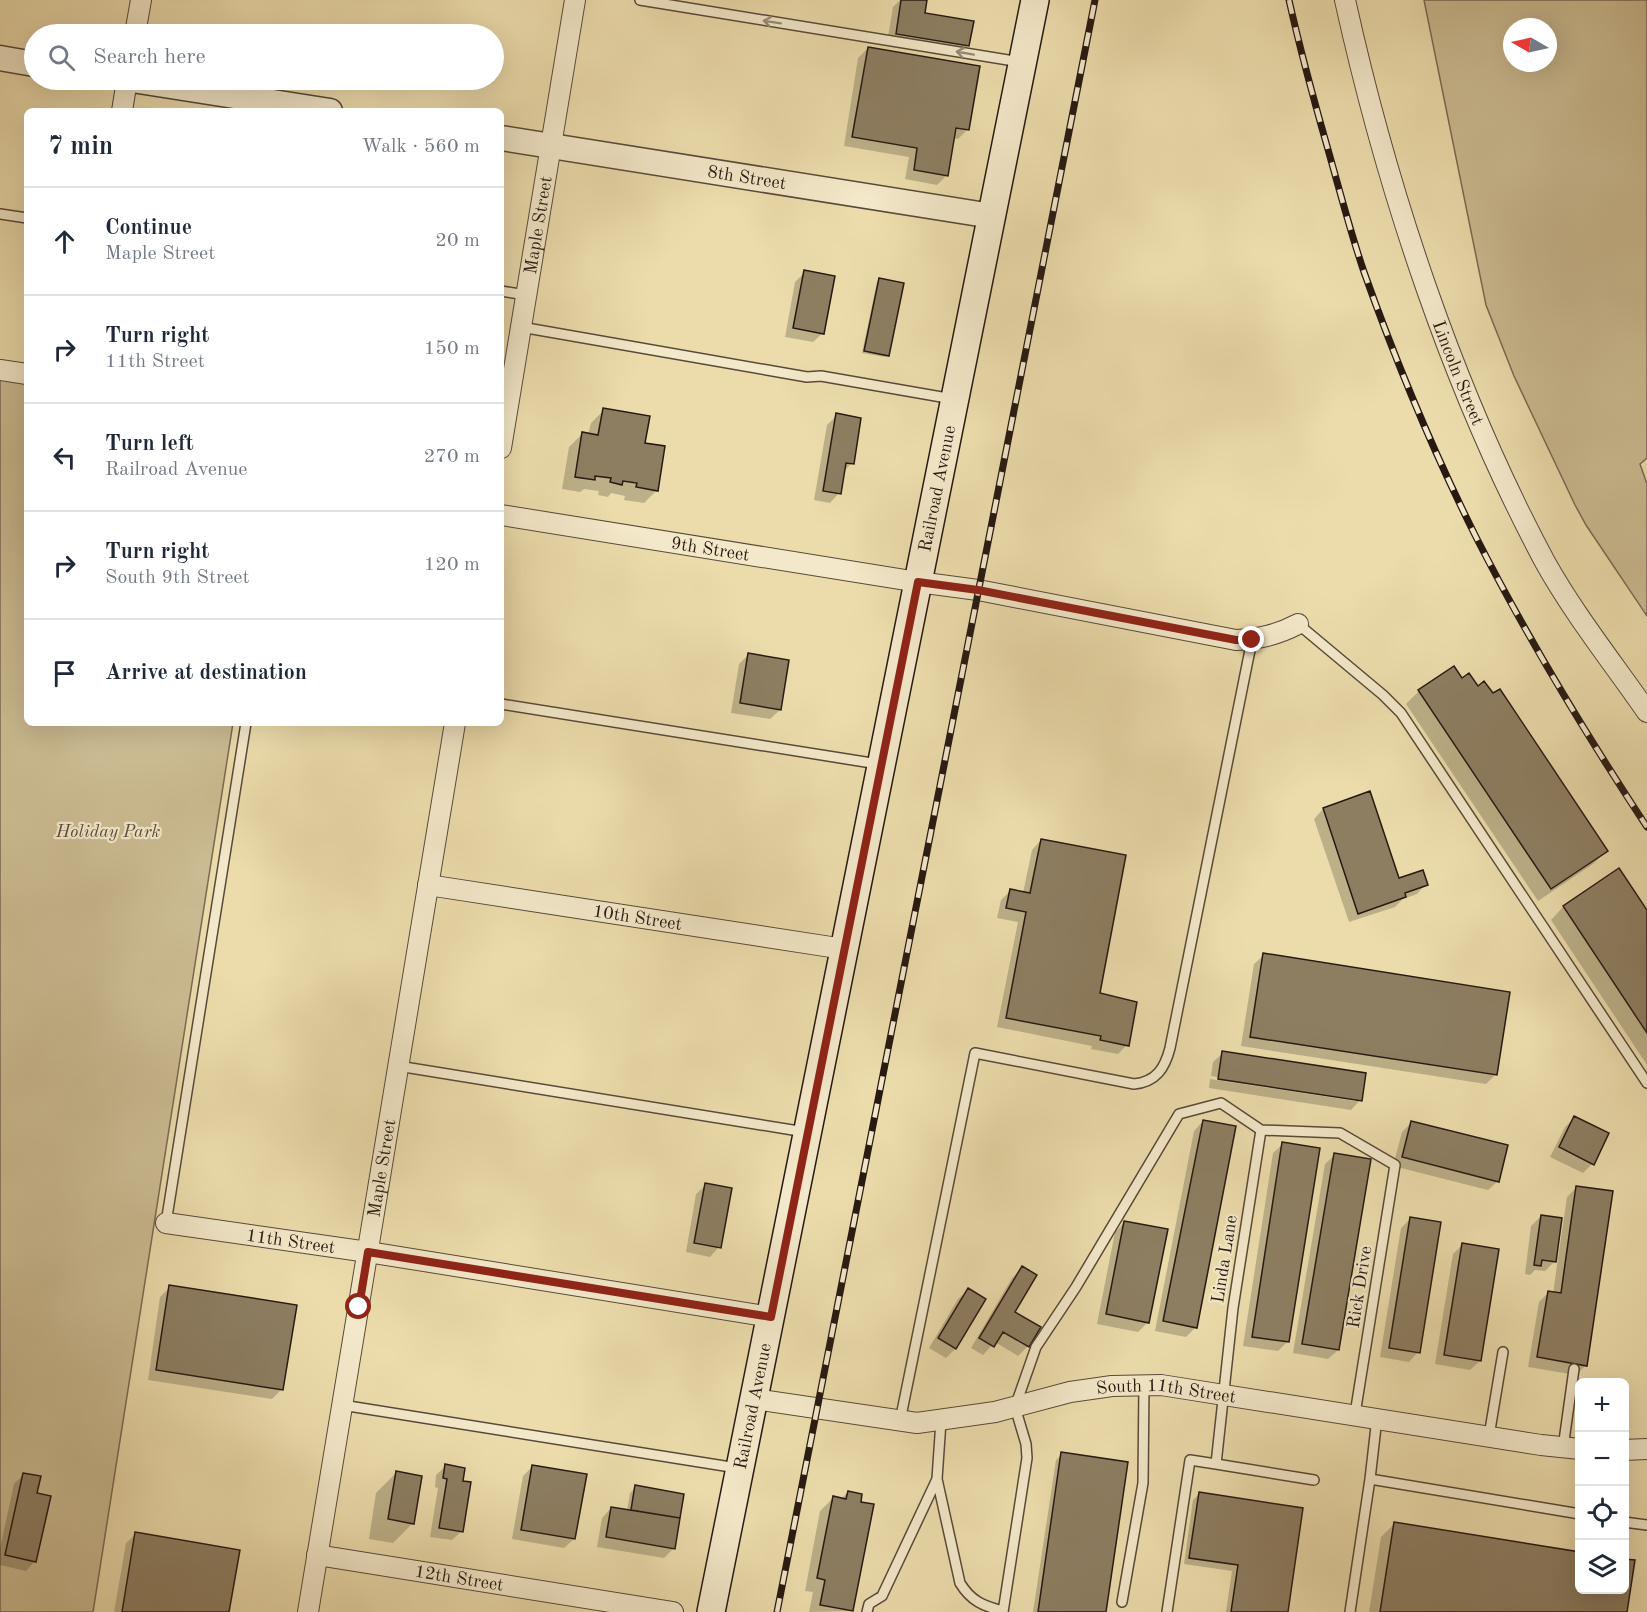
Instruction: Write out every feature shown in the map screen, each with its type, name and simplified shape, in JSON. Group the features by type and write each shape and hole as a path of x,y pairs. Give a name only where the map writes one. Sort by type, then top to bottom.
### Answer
{"main road":[{"name":"Railroad Avenue","path":"711,1612 1035,0"}],"street":[{"path":"137,24 141,0"},
{"name":"Maple Street","path":"504,430 575,0"},
{"name":"Lincoln Street","path":"1345,0 1378,137 1414,251 1453,360 1499,466 1546,562 1571,603 1647,712"},
{"path":"0,58 24,62"},
{"path":"123,108 127,90"},
{"path":"194,90 311,108"},
{"name":"8th Street","path":"504,138 992,216"},
{"path":"0,370 24,374"},
{"name":"9th Street","path":"504,515 978,590 1236,640 1252,640 1278,634 1298,624"},
{"name":"Maple Street","path":"308,1612 454,726"},
{"name":"10th Street","path":"428,885 844,949"},
{"name":"11th Street","path":"166,1223 368,1252 771,1317"},
{"name":"South 11th Street","path":"754,1399 917,1423 941,1421 1015,1407 1070,1392 1144,1384 1183,1387 1571,1448"},
{"path":"1629,1450 1647,1449"},
{"name":"12th Street","path":"317,1555 673,1612"}],"lane":[{"path":"640,0 1023,63"},
{"path":"0,214 24,218"},
{"path":"504,291 526,295"},
{"path":"521,327 807,377 821,375 955,399"},
{"path":"1298,624 1383,695 1401,713 1647,1083"},
{"path":"900,1421 975,1053 1134,1084 1144,1083 1155,1077 1163,1068 1170,1048 1252,640"},
{"path":"504,704 882,765"},
{"path":"166,1223 246,726"},
{"path":"399,1066 808,1132"},
{"path":"941,1421 937,1479 960,1583 967,1595 977,1602 1003,1612 1027,1458 1026,1444 1015,1407 1036,1347 1076,1287 1179,1114 1221,1103 1261,1130"},
{"name":"Rick Drive","path":"1261,1130 1340,1133 1395,1165 1355,1414"},
{"name":"Linda Lane","path":"1216,1464 1233,1308 1261,1130"},
{"path":"1489,1436 1503,1352"},
{"path":"1571,1448 1574,1369"},
{"path":"1122,1602 1143,1484 1144,1384"},
{"path":"342,1405 740,1468"},
{"path":"1350,1612 1377,1418"},
{"path":"1167,1612 1190,1460 1314,1480"},
{"path":"867,1612 868,1604 882,1596 937,1479"},
{"path":"1370,1479 1575,1513"},
{"path":"1629,1522 1647,1525"}],"green space":[{"path":"1424,0 1647,0 1647,458 1640,464 1647,484 1647,616 1586,525 1514,376 1486,305"},
{"name":"Holiday Park","path":"0,370 24,374 24,726 233,726 93,1612 0,1612"}],"building":[{"path":"901,0 927,0 925,13 974,21 969,46 896,34"},
{"path":"868,47 980,66 969,130 956,128 948,176 914,170 917,148 852,137"},
{"path":"804,270 835,276 824,334 793,328"},
{"path":"879,278 904,283 889,356 864,351"},
{"path":"603,408 650,416 645,443 665,446 658,491 636,487 637,483 623,481 622,485 610,482 611,478 595,476 595,480 575,477 582,432 598,435"},
{"path":"836,413 861,418 854,464 846,463 841,494 823,491"},
{"path":"748,653 789,660 781,710 740,703"},
{"path":"1454,666 1462,678 1469,673 1478,686 1484,681 1493,693 1500,689 1608,851 1551,889 1418,690"},
{"path":"1370,791 1399,878 1423,870 1428,885 1405,893 1406,897 1358,914 1323,808"},
{"path":"1041,839 1126,855 1100,993 1137,1002 1129,1046 1100,1040 1101,1036 1006,1018 1026,912 1006,908 1010,889 1030,893"},
{"path":"1619,868 1647,910 1647,1033 1563,906"},
{"path":"1263,953 1510,992 1497,1075 1250,1037"},
{"path":"1222,1051 1366,1073 1362,1101 1218,1079"},
{"path":"1574,1116 1609,1133 1594,1165 1559,1147"},
{"path":"1203,1120 1236,1126 1197,1328 1163,1321"},
{"path":"1411,1121 1508,1145 1499,1182 1402,1157"},
{"path":"1282,1142 1320,1148 1289,1342 1252,1337"},
{"path":"1334,1153 1371,1159 1339,1350 1302,1344"},
{"path":"705,1183 732,1188 721,1248 694,1243"},
{"path":"1576,1186 1613,1191 1587,1366 1537,1357 1548,1291 1561,1293"},
{"path":"1541,1215 1562,1218 1556,1262 1542,1260 1541,1266 1534,1265"},
{"path":"1410,1217 1441,1222 1420,1353 1389,1348"},
{"path":"1124,1221 1168,1229 1149,1323 1106,1314"},
{"path":"1462,1243 1499,1249 1481,1361 1444,1355"},
{"path":"1022,1266 1037,1275 1015,1312 1041,1327 1029,1347 1003,1332 994,1347 979,1338"},
{"path":"169,1285 297,1305 283,1390 156,1370"},
{"path":"968,1288 986,1299 956,1349 938,1338"},
{"path":"1061,1452 1128,1462 1106,1612 1038,1612"},
{"path":"445,1464 465,1468 463,1481 471,1482 463,1532 439,1528 447,1479 443,1478"},
{"path":"532,1465 587,1474 575,1539 521,1530"},
{"path":"396,1471 422,1476 414,1524 388,1519"},
{"path":"23,1473 41,1476 37,1493 51,1496 36,1562 5,1555"},
{"path":"635,1485 684,1494 680,1518 631,1510"},
{"path":"848,1491 862,1494 861,1502 874,1504 853,1611 820,1605 825,1580 817,1578 833,1496 846,1499"},
{"path":"1199,1492 1303,1508 1288,1612 1231,1612 1238,1565 1189,1558"},
{"path":"611,1507 680,1518 675,1549 606,1537"},
{"path":"1394,1522 1575,1551 1575,1594 1629,1594 1629,1559 1635,1560 1627,1612 1380,1612"},
{"path":"135,1532 240,1550 229,1612 122,1612"}],"railway":[{"path":"777,1612 1095,0"},
{"path":"1289,0 1359,257 1376,306 1430,439 1476,537 1536,648 1647,827"}],"route":[{"path":"359,1307 368,1252 771,1317 918,582 978,590 1236,640 1252,640"}]}
